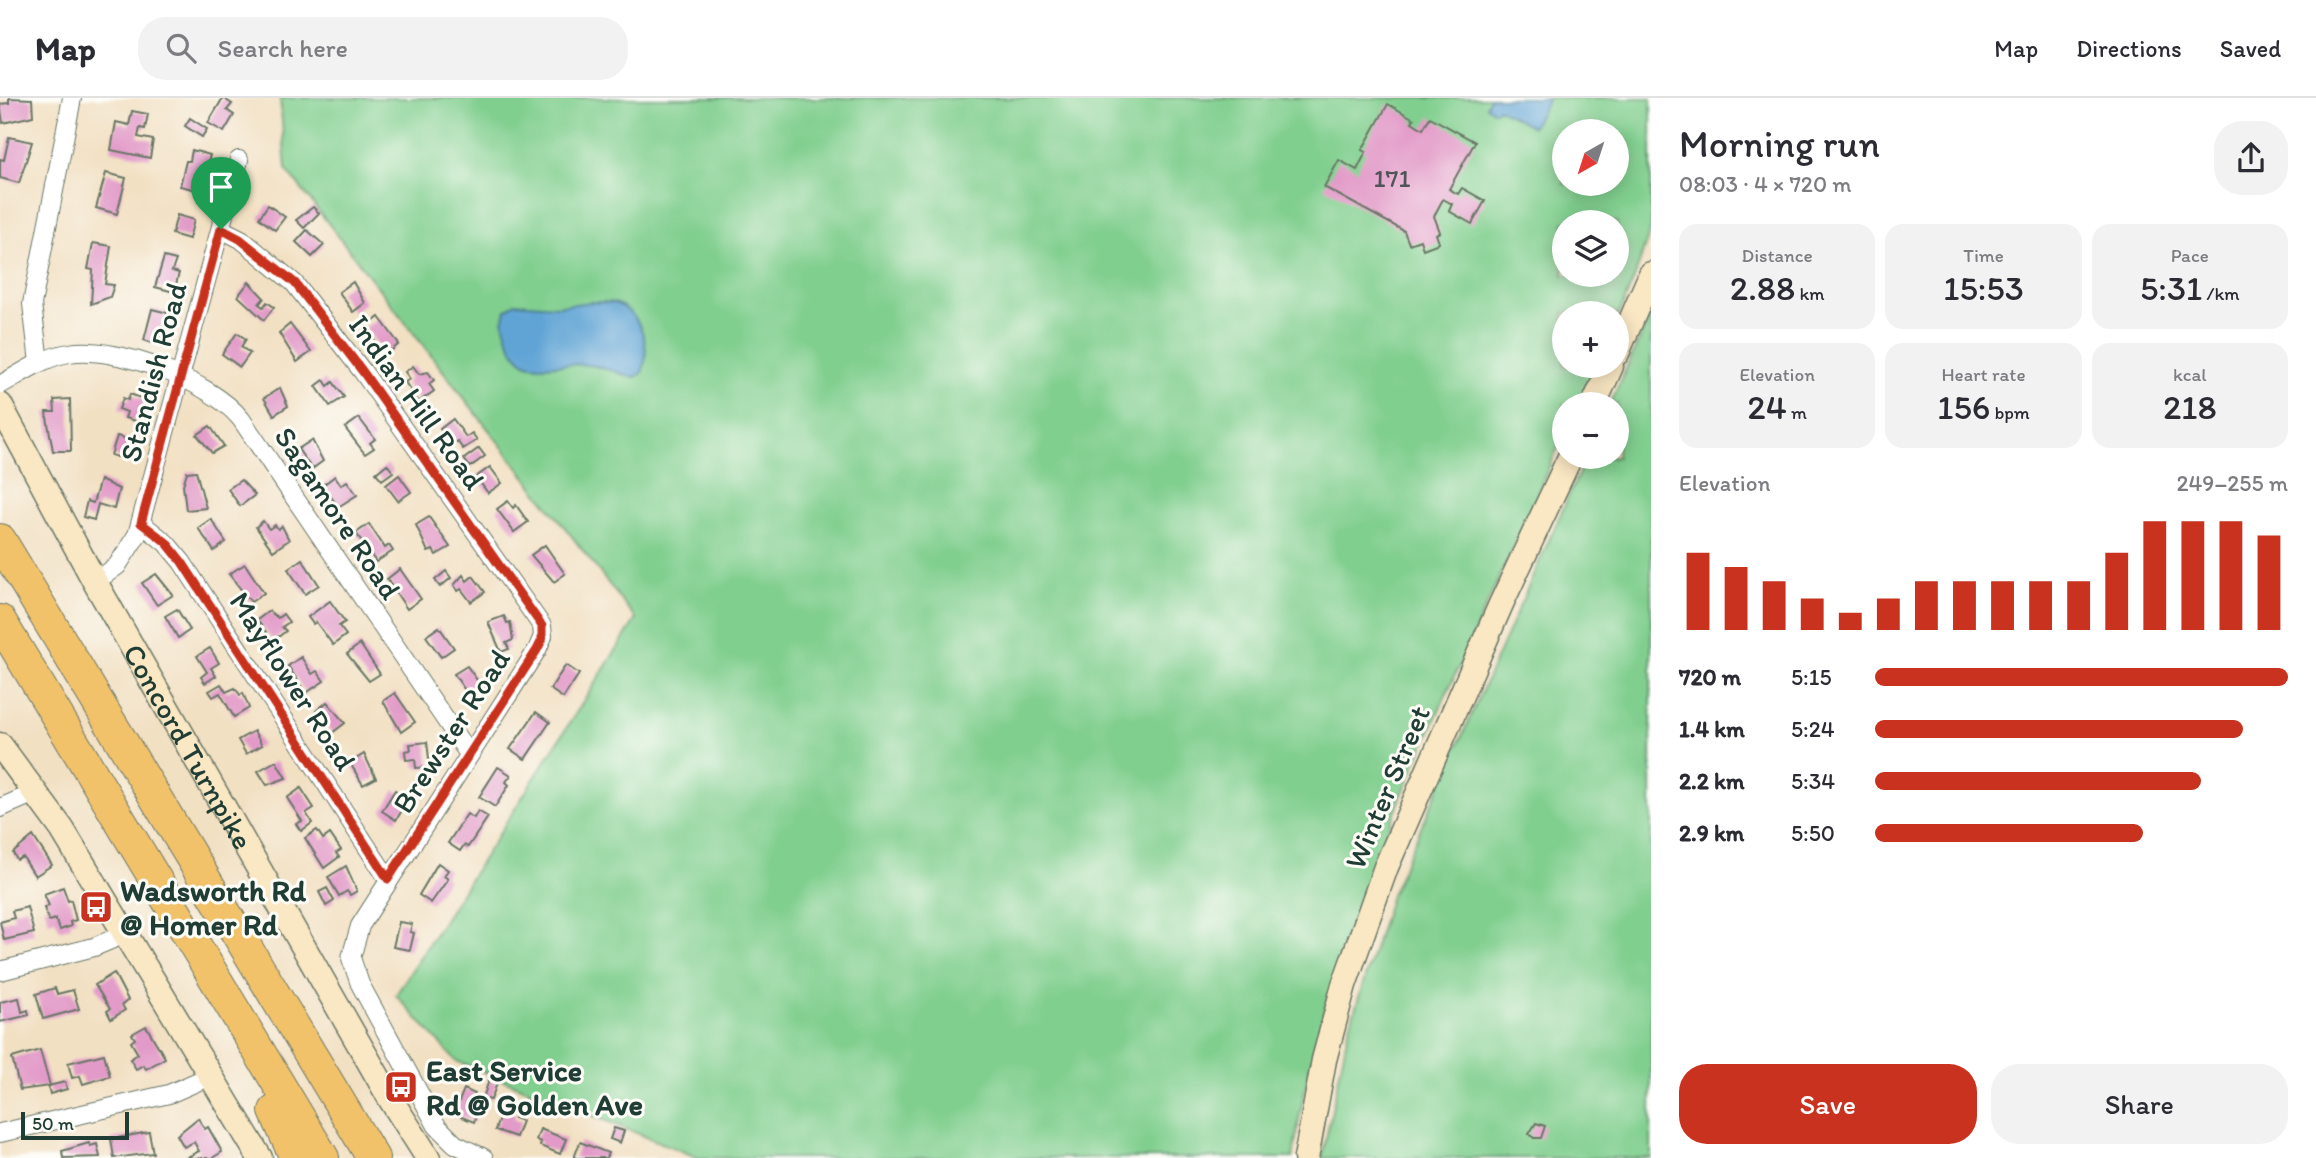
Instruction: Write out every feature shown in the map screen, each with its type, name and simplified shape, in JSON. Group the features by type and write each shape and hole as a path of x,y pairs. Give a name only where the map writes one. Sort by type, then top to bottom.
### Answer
{"highway":[{"name":"Concord Turnpike","path":"0,540 373,1158"},
{"path":"0,621 323,1158"},
{"path":"242,1024 296,1158"}],"main road":[{"path":"1629,325 1651,274"},
{"name":"Concord Turnpike","path":"0,405 94,582 391,1100 428,1158"},
{"name":"Winter Street","path":"1306,1158 1324,1060 1344,985 1385,867 1501,604 1564,469"},
{"path":"0,745 62,829 260,1158"}],"street":[{"path":"39,363 32,323 33,304 72,98"},
{"name":"Standish Road","path":"94,582 122,560 141,523 239,160"},
{"name":"Indian Hill Road","path":"221,229 240,239 295,283 387,405 537,616 543,631"},
{"name":"Sagamore Road","path":"0,384 39,363 79,352 119,356 179,376 220,397 241,419 468,753"},
{"name":"Mayflower Road","path":"141,523 166,542 182,562 388,879"},
{"name":"Brewster Road","path":"484,1158 461,1154 434,1122 352,964 352,946 388,879 537,650 543,631"},
{"path":"0,808 37,792"},
{"path":"0,971 94,947 125,933"},
{"path":"0,1133 169,1094 210,1076"}],"green space":[{"path":"280,98 1651,98 1651,227 1634,279 1625,301 1552,301 1552,378 1590,378 1584,392 1552,392 1552,460 1424,743 1354,917 1318,1036 1293,1158 699,1158 456,1061 396,995 636,619 286,169"},
{"path":"1651,314 1651,1158 1322,1158 1348,1032 1391,895 1581,469 1629,469 1629,392 1615,392 1622,378 1629,378 1629,362"}],"water":[{"path":"1490,98 1548,100 1532,127 1498,108 1495,111 1486,106"},
{"path":"592,302 614,303 632,314 645,344 646,354 641,374 635,377 587,365 533,365 516,355 503,322 506,310 515,303 557,306"}],"building":[{"path":"9,98 32,99 33,116 3,123 0,104 9,103"},
{"path":"223,98 232,104 227,110 234,115 224,132 208,123"},
{"path":"1388,104 1414,119 1412,122 1423,129 1430,117 1475,142 1449,189 1458,194 1462,188 1485,201 1472,224 1449,211 1452,204 1443,199 1434,216 1440,232 1436,234 1439,243 1423,249 1420,240 1409,244 1404,231 1324,187 1339,160 1357,170 1366,152 1362,150"},
{"path":"132,111 148,114 145,129 140,128 138,137 153,140 150,158 111,150 116,122 129,125"},
{"path":"190,118 207,129 202,137 185,126"},
{"path":"9,137 32,142 19,183 0,178 0,159 4,160"},
{"path":"192,150 210,155 201,191 180,186 186,161 190,161"},
{"path":"106,173 126,178 117,214 96,208"},
{"path":"268,205 285,217 275,230 259,218"},
{"path":"313,207 319,213 304,228 296,220"},
{"path":"177,215 194,220 189,239 172,234"},
{"path":"307,230 324,245 312,257 296,242"},
{"path":"93,243 111,246 105,284 114,285 110,297 91,304 93,270 88,269"},
{"path":"164,257 176,260 172,271 179,273 174,292 155,287"},
{"path":"249,282 264,298 259,304 263,307 267,302 274,307 264,320 238,296"},
{"path":"353,282 365,303 353,312 339,292"},
{"path":"152,309 168,313 162,337 157,336 155,344 144,340"},
{"path":"379,317 399,344 386,355 365,328"},
{"path":"290,324 311,352 297,362 279,333"},
{"path":"237,333 246,339 241,347 250,353 240,367 222,354"},
{"path":"413,366 419,374 428,372 434,380 429,384 434,391 419,402 405,382 410,379 405,372"},
{"path":"324,380 328,386 333,382 344,397 330,406 316,386"},
{"path":"280,388 288,406 274,415 264,398"},
{"path":"130,394 146,400 139,422 125,418 127,412 119,409 123,398 128,400"},
{"path":"70,399 71,451 53,451 46,412 55,412 54,400"},
{"path":"359,418 375,439 370,443 374,448 365,454 345,428"},
{"path":"453,419 466,437 472,433 477,440 463,449 457,441 452,445 440,429"},
{"path":"210,426 224,446 212,453 197,435"},
{"path":"117,436 133,441 127,460 111,455"},
{"path":"312,440 323,461 312,469 298,449"},
{"path":"479,448 485,456 470,467 464,459"},
{"path":"387,464 393,472 382,480 376,473"},
{"path":"490,467 502,483 488,493 476,477"},
{"path":"196,471 206,508 186,510 183,485 187,472"},
{"path":"399,475 411,492 398,501 386,485"},
{"path":"335,476 341,485 347,481 357,495 338,507 323,485"},
{"path":"100,480 119,489 114,509 98,504 94,520 83,517 87,501 93,503"},
{"path":"241,480 255,495 240,506 228,489"},
{"path":"508,501 513,508 516,505 528,522 514,532 497,509"},
{"path":"429,517 450,547 436,555 433,550 428,552 416,525"},
{"path":"211,519 226,542 214,551 198,528"},
{"path":"263,521 269,529 275,525 278,529 282,526 289,540 273,551 256,527"},
{"path":"369,524 385,548 389,545 393,551 376,562 356,533"},
{"path":"545,545 565,574 554,582 531,555"},
{"path":"302,559 319,585 305,594 288,569"},
{"path":"245,564 264,593 251,602 229,574"},
{"path":"400,569 421,599 407,609 387,579"},
{"path":"446,571 451,578 440,587 435,580"},
{"path":"156,574 173,595 157,605 142,583"},
{"path":"463,575 467,581 473,576 485,592 471,602 461,589 458,591 454,585"},
{"path":"330,601 345,622 339,626 346,635 333,645 316,622 313,624 308,617"},
{"path":"177,609 190,630 178,638 165,616"},
{"path":"269,611 278,618 283,614 289,622 282,627 286,631 273,641 257,620"},
{"path":"504,616 507,623 510,622 513,640 506,643 509,649 501,652 488,622"},
{"path":"439,627 454,648 441,657 426,636"},
{"path":"360,644 380,674 369,681 347,654"},
{"path":"210,648 219,663 211,668 216,676 205,683 201,677 207,672 197,656"},
{"path":"301,657 312,674 317,671 324,681 306,693 288,666"},
{"path":"566,665 579,674 563,698 550,689"},
{"path":"467,666 482,687 472,694 467,693 454,674"},
{"path":"221,684 226,692 235,688 240,695 243,693 249,708 234,717 220,693 213,697 209,691"},
{"path":"395,693 415,722 401,732 383,701"},
{"path":"327,702 345,723 332,733 316,711"},
{"path":"536,712 550,722 525,759 510,749"},
{"path":"254,731 262,745 246,754 238,740"},
{"path":"427,742 430,767 416,768 415,759 406,760 405,751 411,750 410,744"},
{"path":"364,754 376,778 363,785 350,763"},
{"path":"276,761 286,778 267,785 258,771"},
{"path":"498,767 511,775 506,782 509,785 495,807 479,797"},
{"path":"301,788 314,808 306,813 312,823 301,831 296,824 302,821 287,798"},
{"path":"395,790 409,799 396,820 382,811"},
{"path":"478,811 488,817 468,847 464,845 460,851 448,843 467,814 474,818"},
{"path":"317,830 323,839 330,834 341,850 336,853 339,857 324,868 305,838"},
{"path":"33,836 52,865 35,876 23,857 17,860 13,853"},
{"path":"438,863 448,870 444,876 448,879 431,903 419,895"},
{"path":"346,866 357,891 350,895 347,891 339,896 328,877"},
{"path":"63,887 68,901 71,900 76,920 70,922 71,926 60,930 55,919 49,921 44,908 49,906 44,894"},
{"path":"327,888 334,901 326,906 319,892"},
{"path":"27,907 34,933 4,940 0,922 14,918 12,911"},
{"path":"399,922 412,924 410,932 414,933 410,950 393,947"},
{"path":"114,973 128,1000 122,1005 125,1010 111,1019 107,1011 110,1009 95,985"},
{"path":"55,988 57,994 73,990 79,1009 43,1019 36,994"},
{"path":"19,998 22,1012 28,1010 29,1015 0,1022 0,1002"},
{"path":"146,1026 165,1058 146,1069 143,1065 136,1069 130,1059 138,1054 131,1042 135,1039 132,1034"},
{"path":"40,1050 50,1086 20,1090 12,1058"},
{"path":"104,1054 110,1076 83,1084 80,1076 72,1078 68,1063"},
{"path":"489,1080 497,1083 491,1100 483,1098"},
{"path":"65,1082 67,1089 50,1094 48,1086"},
{"path":"464,1089 475,1094 472,1101 481,1104 474,1122 454,1114"},
{"path":"503,1108 516,1113 514,1118 522,1121 516,1137 495,1130"},
{"path":"198,1118 205,1129 208,1127 222,1152 212,1158 186,1158 199,1151 194,1142 184,1147 177,1135"},
{"path":"1536,1123 1545,1126 1541,1138 1534,1138 1529,1134"},
{"path":"614,1128 624,1131 620,1143 610,1139"},
{"path":"540,1129 566,1139 560,1154 540,1146 541,1142 536,1140"},
{"path":"149,1132 153,1153 114,1158 111,1139"},
{"path":"580,1142 608,1153 606,1158 574,1158"},
{"path":"89,1143 90,1146 97,1144 100,1157 63,1158 62,1151"}],"place":[{"name":"Wadsworth Rd @ Homer Rd","path":"96,907"},
{"name":"East Service Rd @ Golden Ave","path":"401,1087"}],"route":[{"path":"221,229 240,239 295,283 363,372 542,626 542,640 537,650 388,879 182,562 166,542 141,523 221,229"}]}
